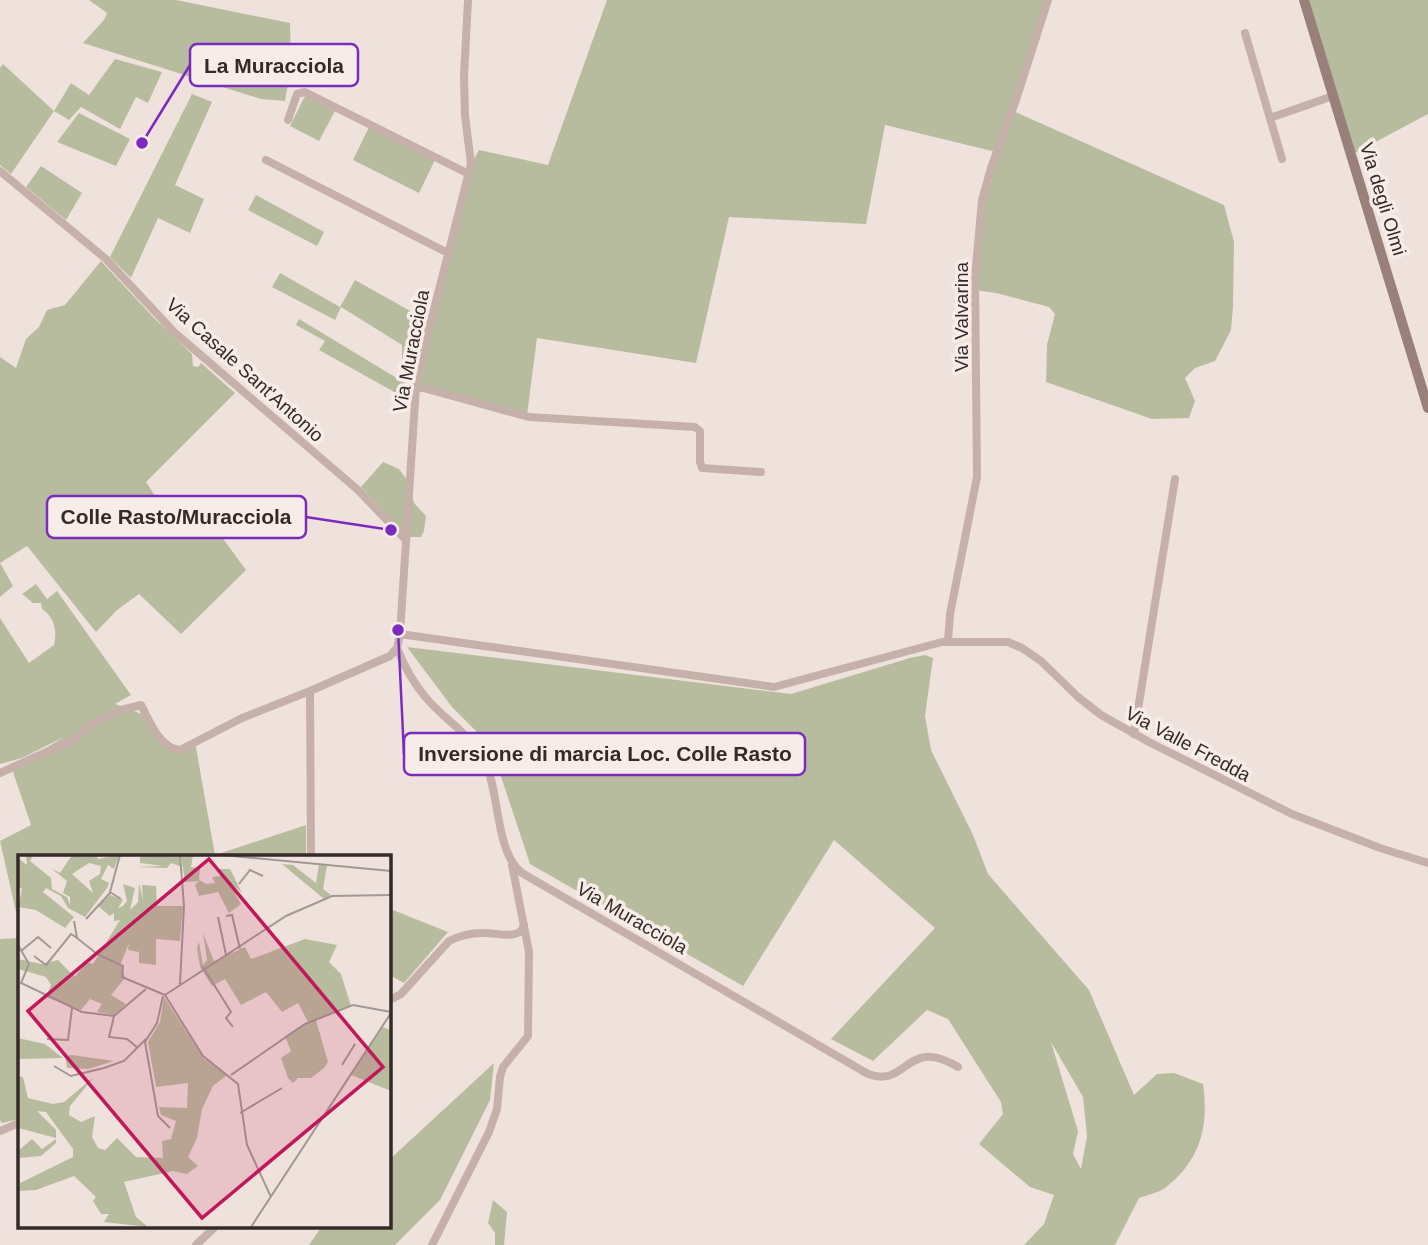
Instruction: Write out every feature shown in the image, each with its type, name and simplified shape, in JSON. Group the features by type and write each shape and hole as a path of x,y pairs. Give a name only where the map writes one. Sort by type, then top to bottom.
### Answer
{"street":[{"name":"Via Muracciola","path":"397,648 416,386 471,164 465,116 464,76 468,0"},
{"name":"Via Valvarina","path":"948,642 950,614 977,477 975,277 983,196 1048,0"},
{"name":"Via degli Olmi","path":"1304,0 1428,408"},
{"path":"1245,33 1282,159"},
{"path":"288,120 297,94 305,92 469,173"},
{"path":"1270,118 1333,96"},
{"path":"266,160 448,253"},
{"name":"Via Casale Sant'Antonio","path":"0,171 106,259 174,332 358,490 405,539"},
{"path":"416,386 529,417 693,426 700,431 699,462 702,468 761,472"},
{"path":"1134,734 1175,479"},
{"name":"Via Valle Fredda","path":"400,634 774,687 948,642 1015,644 1041,661 1096,711 1134,734 1292,814 1380,848 1428,863"},
{"path":"0,773 75,739 90,725 121,710 141,705 164,744 180,750 242,718 390,656 397,648 419,689 485,761 512,862 530,952 528,1036 503,1067 499,1077 497,1109 489,1132 432,1245"},
{"path":"310,691 311,855"},
{"name":"Via Muracciola","path":"512,862 522,873 868,1074 881,1079 890,1077 913,1060 925,1056 940,1058 958,1067"},
{"path":"390,1000 401,994 449,941 456,937 483,933 515,936 521,932 524,924"},
{"path":"0,1131 18,1123"},
{"path":"197,1245 214,1228"}],"green space":[{"path":"89,0 176,0 290,23 291,66 285,101 261,99 83,43 107,13"},
{"path":"607,0 1048,0 1013,111 1224,205 1234,242 1231,330 1215,361 1195,368 1185,378 1195,401 1189,418 1152,419 1046,382 1047,345 1055,314 1049,307 975,290 982,200 996,152 885,125 866,224 729,217 696,363 537,338 527,415 416,386 411,387 405,398 319,350 325,341 296,325 299,319 410,386 402,357 402,345 341,307 335,320 272,287 280,273 340,307 355,280 430,322 471,164 479,150 548,165"},
{"path":"1304,0 1428,0 1428,114 1351,155"},
{"path":"115,59 162,72 148,103 136,97 120,129 81,107 69,120 54,111 71,83 89,95"},
{"path":"3,64 54,111 11,174 0,165 0,68"},
{"path":"192,94 212,102 175,185 204,199 190,233 158,218 131,278 110,257"},
{"path":"305,96 335,111 319,141 290,126"},
{"path":"79,113 130,139 116,166 57,142"},
{"path":"369,127 435,160 419,193 353,160"},
{"path":"41,166 82,193 66,220 26,187"},
{"path":"256,195 324,232 317,246 248,210"},
{"path":"101,261 192,354 193,366 198,367 201,363 235,393 146,482 172,515 213,525 246,570 181,634 139,594 117,610 96,632 27,546 0,563 0,357 16,368 26,339 39,327 47,310 65,305"},
{"path":"383,462 399,469 408,481 414,503 426,516 421,537 408,537 361,487"},
{"path":"0,563 13,586 0,597"},
{"path":"36,584 47,599 57,591 131,695 115,704 147,716 164,744 177,750 195,742 215,855 18,855 18,921 0,841 31,825 12,769 64,737 22,758 0,764 0,618 29,663 54,645 55,629 50,616 42,609 41,603 33,603 22,594"},
{"path":"407,647 791,694 910,658 925,655 933,658 925,716 931,750 973,835 988,874 1089,990 1134,1095 1157,1074 1174,1073 1203,1084 1203,1128 1200,1141 1187,1166 1165,1188 1139,1198 1115,1245 1024,1245 1044,1224 1054,1195 1030,1187 979,1144 1003,1114 1001,1102 948,1019 927,1010 873,1061 831,1039 935,928 834,840 743,986 530,864 491,746 452,707","holes":["1051,1042 1083,1097 1087,1136 1081,1169 1073,1154 1078,1131"]},
{"path":"306,825 306,855 215,855"},
{"path":"390,909 448,932 404,983 390,976"},
{"path":"18,938 18,1119 2,1123 0,1120 0,939"},
{"path":"494,1063 490,1100 440,1200 395,1245 309,1245 321,1228 390,1228 390,1159"},
{"path":"493,1200 507,1212 504,1245 495,1245 495,1233 488,1223"}],"place":[{"name":"La Muracciola","path":"142,143"},
{"name":"Colle Rasto/Muracciola","path":"391,530"},
{"name":"Inversione di marcia Loc. Colle Rasto","path":"398,630"}]}
